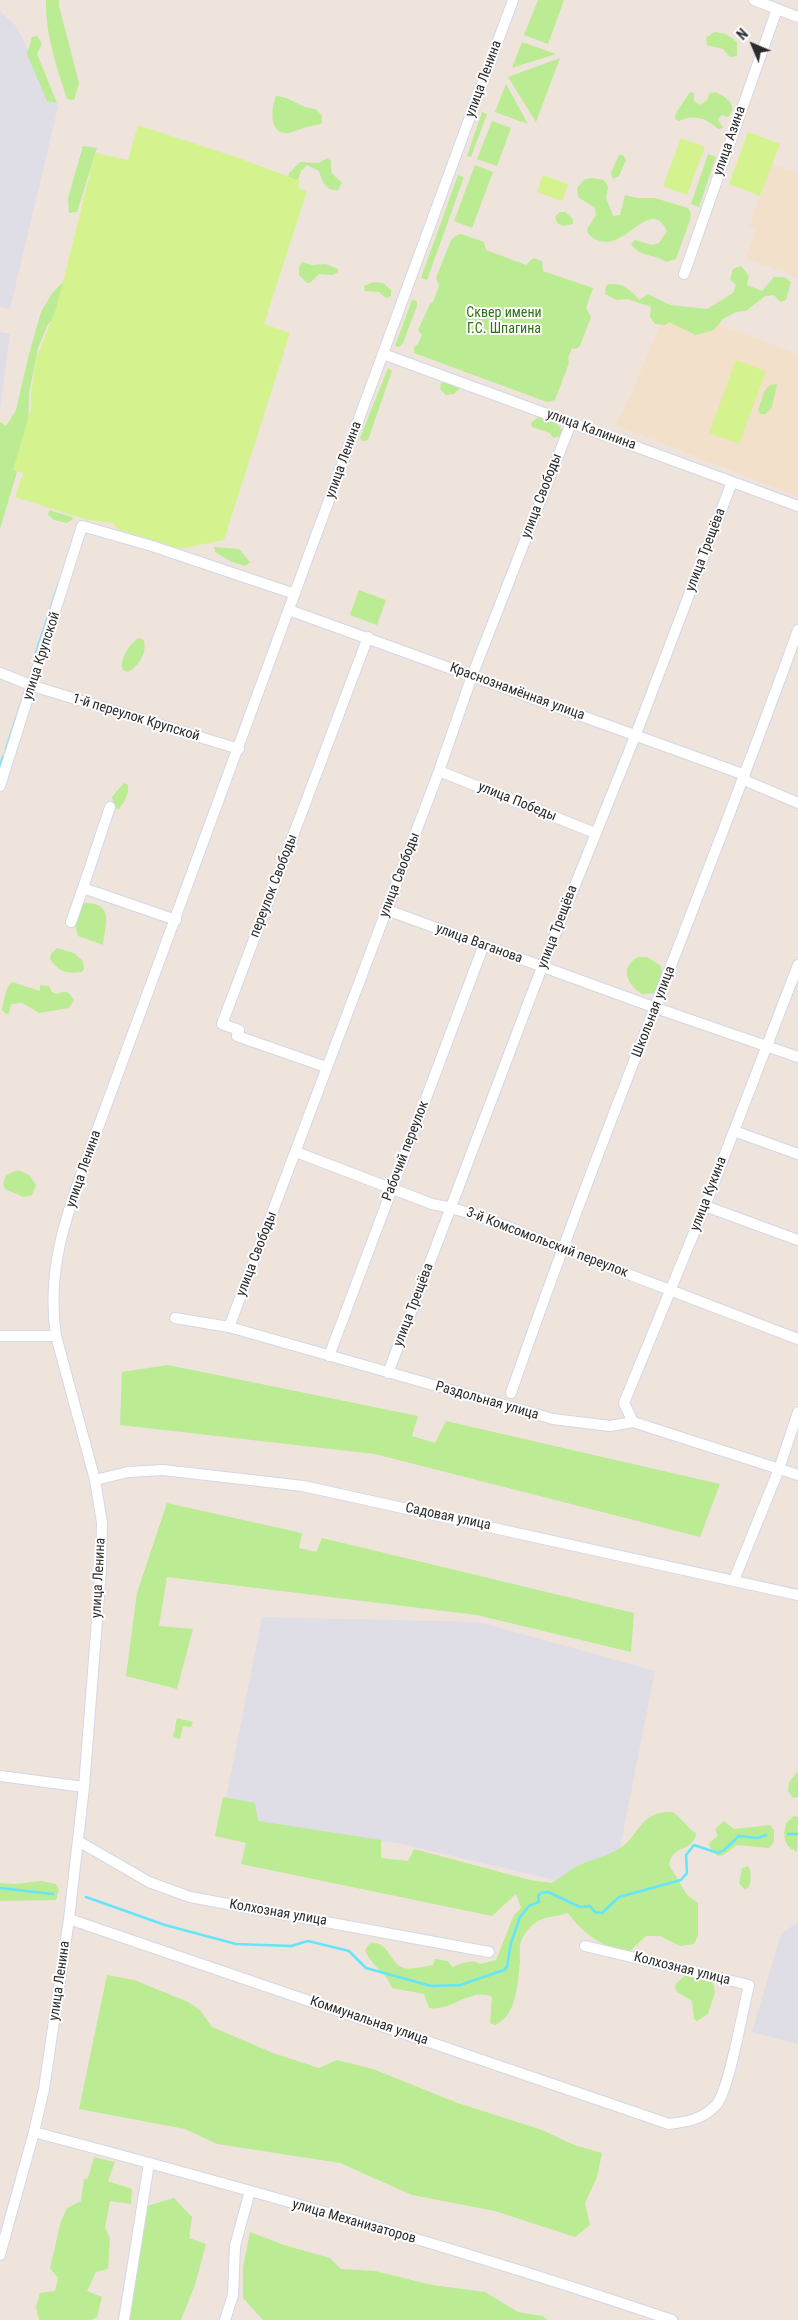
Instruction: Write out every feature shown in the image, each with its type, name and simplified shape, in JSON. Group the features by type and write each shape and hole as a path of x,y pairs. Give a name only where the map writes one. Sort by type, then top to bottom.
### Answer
{"street":[{"name":"улица Ленина","path":"0,2254 4,2224 34,2132 44,2088 69,1919 84,1787 101,1569 102,1522 95,1480 56,1336 52,1289 60,1241 69,1210 513,0"},
{"path":"754,0 798,17"},
{"name":"улица Азина","path":"684,274 778,9"},
{"name":"улица Калинина","path":"383,354 798,506"},
{"name":"улица Свободы","path":"229,1327 439,771 472,676 570,422"},
{"name":"улица Трещёва","path":"388,1373 542,967 636,734 732,482"},
{"name":"улица Крупской","path":"0,786 82,526 152,546 295,594"},
{"name":"Краснознамённая улица","path":"289,610 636,734 744,777 798,803"},
{"name":"Школьная улица","path":"511,1393 561,1248 656,1008 798,630"},
{"name":"переулок Свободы","path":"326,1068 237,1036 239,1030 222,1024 368,637"},
{"name":"1-й переулок Крупской","path":"0,673 32,686 239,750"},
{"name":"улица Победы","path":"439,771 595,833"},
{"path":"71,922 110,807"},
{"path":"83,888 176,920"},
{"name":"улица Ваганова","path":"387,910 656,1008 798,1056"},
{"name":"Рабочий переулок","path":"328,1356 484,946"},
{"name":"улица Кукина","path":"634,1422 624,1403 705,1206 798,965"},
{"path":"734,1131 798,1154"},
{"name":"3-й Комсомольский переулок","path":"296,1152 432,1204 452,1208 508,1226 798,1339"},
{"path":"705,1206 798,1240"},
{"name":"Раздольная улица","path":"175,1318 229,1327 553,1419 610,1426 634,1422 798,1475"},
{"path":"0,1336 56,1336"},
{"path":"734,1580 779,1469 798,1412"},
{"name":"Садовая улица","path":"95,1480 128,1472 163,1470 303,1486 798,1595"},
{"path":"0,1776 84,1787"},
{"name":"Колхозная улица","path":"78,1841 149,1882 190,1897 489,1952"},
{"name":"Коммунальная улица","path":"69,1919 668,2124 689,2122 706,2114 722,2097 749,1986"},
{"name":"Колхозная улица","path":"585,1946 749,1986"},
{"name":"улица Механизаторов","path":"34,2132 250,2192 569,2285 672,2320"},
{"path":"124,2320 148,2163"},
{"path":"225,2320 233,2295 235,2246 250,2192"}],"shaded area":[{"path":"0,11 16,26 58,107 10,309 0,307"},
{"path":"772,164 798,173 798,278 745,258 756,230 749,227"},
{"path":"667,307 798,354 798,497 616,425 634,388"},
{"path":"0,332 10,334 0,409"},
{"path":"262,1617 479,1622 655,1671 611,1893 397,1843 222,1819"},
{"path":"798,1922 798,2044 752,2032 781,1934"}],"green space":[{"path":"46,0 59,0 79,83 74,100 67,99 56,63 47,25"},
{"path":"538,0 564,0 548,44 524,35"},
{"path":"714,32 726,34 737,42 737,56 730,57 723,49 707,45 706,38"},
{"path":"37,36 42,44 37,54 57,103 47,101 27,54 32,37"},
{"path":"522,42 556,54 512,68"},
{"path":"560,58 536,122 508,77"},
{"path":"506,84 528,124 495,112"},
{"path":"690,92 694,93 694,101 700,105 707,100 710,93 715,92 730,102 732,105 731,113 728,117 722,115 718,119 723,128 718,129 709,122 699,118 679,121 675,119 676,113"},
{"path":"276,96 316,109 322,116 322,123 289,133 277,130 272,114"},
{"path":"482,112 487,114 471,157 467,156"},
{"path":"492,121 511,128 497,166 477,159"},
{"path":"138,125 239,158 300,181 298,188 307,191 264,324 290,333 224,540 179,549 118,529 113,523 87,520 15,497 23,473 13,470 31,409 36,359 56,309 95,153 128,160"},
{"path":"748,132 780,144 760,196 729,184"},
{"path":"681,138 705,147 687,195 663,186"},
{"path":"83,146 97,148 77,212 69,213 68,198"},
{"path":"708,154 716,157 699,207 691,204"},
{"path":"619,155 623,155 626,160 619,176 613,179 611,173"},
{"path":"327,158 331,161 333,174 342,183 338,190 328,188 323,182 319,171 307,165 301,171 296,185 288,178 289,173 300,162 319,163"},
{"path":"475,165 493,172 472,228 454,221"},
{"path":"458,175 464,177 427,280 421,278"},
{"path":"543,175 568,184 562,201 537,192"},
{"path":"585,179 604,180 608,187 606,198 613,216 620,215 625,195 638,198 655,198 688,208 691,213 690,220 676,259 666,262 638,251 631,244 635,240 652,245 659,243 667,231 660,222 653,219 645,221 617,239 607,242 590,236 587,229 596,215 595,208 578,197 577,188"},
{"path":"560,212 565,212 573,219 573,224 563,226 557,223 555,217"},
{"name":"Сквер имени Г.С. Шпагина","path":"461,234 484,242 486,250 526,265 533,258 542,261 543,271 593,288 586,308 591,317 580,346 576,349 572,348 568,358 569,363 555,400 547,402 414,353 414,347 418,344 422,335 418,330 439,286 436,278 451,240"},
{"path":"302,262 312,265 326,264 338,269 338,272 333,275 319,274 310,283 307,283 299,275 299,267"},
{"path":"741,266 749,276 747,285 762,291 774,277 784,277 791,282 786,300 780,302 774,295 765,296 746,311 736,312 723,319 714,330 696,335 669,322 665,325 655,324 650,317 651,307 628,299 617,300 605,294 606,285 616,284 629,289 639,300 648,294 670,305 707,309 733,293 736,285 730,279 733,269"},
{"path":"69,276 70,305 48,324 38,348 29,394 28,435 0,529 0,422 6,426 16,410 41,312 53,292"},
{"path":"374,282 383,283 391,290 391,296 386,298 379,292 365,291 364,286"},
{"path":"412,300 417,301 417,306 403,343 399,347 395,346"},
{"path":"736,360 766,371 739,444 709,433"},
{"path":"388,368 392,371 368,440 362,441 360,438"},
{"path":"447,381 453,383 459,389 454,394 446,395 440,389 441,383"},
{"path":"777,384 772,407 766,414 760,414 758,410 765,390 770,385"},
{"path":"538,417 546,418 556,424 564,432 562,436 553,438 550,433 532,427 531,423"},
{"path":"49,510 72,517 73,519 67,523 54,520 48,515"},
{"path":"214,547 239,549 250,562 245,566 232,562 215,552"},
{"path":"359,590 386,600 377,625 350,615"},
{"path":"139,638 144,640 145,645 141,659 128,672 123,670 122,666 126,652"},
{"path":"124,783 128,785 125,801 119,809 115,808 112,797"},
{"path":"81,903 92,903 104,910 106,922 103,945 78,936 75,925 76,909"},
{"path":"57,948 74,953 83,961 84,969 82,972 72,973 57,967 50,959 51,954"},
{"path":"638,957 647,957 661,966 663,980 657,993 642,994 629,981 627,976 628,966"},
{"path":"12,982 40,991 40,985 49,986 52,992 57,994 67,992 74,1000 69,1008 39,1013 22,1003 11,1004 9,1013 6,1014 2,1010 6,991"},
{"path":"18,1170 29,1175 36,1185 32,1195 24,1197 5,1189 3,1184 6,1175"},
{"path":"168,1365 418,1416 412,1436 435,1443 446,1421 720,1484 700,1537 375,1454 120,1425 122,1372"},
{"path":"167,1503 302,1533 299,1548 316,1552 322,1538 634,1613 631,1652 477,1615 167,1577 159,1626 193,1629 177,1689 126,1676 137,1593"},
{"path":"177,1718 193,1722 191,1727 183,1726 180,1739 173,1737"},
{"path":"798,1771 798,1797 793,1798 788,1791 789,1782"},
{"path":"223,1797 255,1803 258,1821 381,1840 381,1858 408,1861 414,1849 530,1880 552,1883 580,1865 623,1846 642,1823 654,1815 671,1812 677,1815 696,1833 688,1846 679,1850 671,1858 669,1865 687,1895 698,1903 698,1935 694,1944 680,1946 660,1936 646,1936 630,1951 621,1950 612,1948 595,1939 580,1927 568,1913 546,1918 533,1924 521,1941 515,1998 508,2014 502,2021 495,2025 490,2023 492,1997 484,1995 469,1997 445,2007 429,2008 424,1994 392,1988 387,1978 371,1961 365,1950 370,1943 381,1945 399,1966 404,1968 433,1965 435,1959 448,1961 452,1967 462,1963 477,1962 480,1964 496,1960 514,1915 521,1908 516,1894 492,1916 241,1864 246,1843 215,1836"},
{"path":"794,1816 798,1817 797,1852 789,1847 784,1836 786,1823"},
{"path":"724,1821 734,1829 770,1825 774,1830 774,1842 769,1848 737,1845 723,1855 718,1856 710,1848 709,1843 718,1836 715,1829"},
{"path":"748,1866 751,1879 749,1887 745,1890 739,1883 742,1868"},
{"path":"41,1881 56,1884 59,1890 56,1900 0,1901 0,1883 15,1884"},
{"path":"686,1974 701,1977 713,1983 715,1992 708,2014 697,2021 694,2019 692,2001 677,1992 675,1988 676,1984"},
{"path":"107,1975 134,1980 188,2002 200,2010 212,2027 273,2053 319,2068 337,2060 373,2069 455,2102 542,2130 574,2145 602,2153 597,2177 585,2203 590,2225 575,2237 495,2211 412,2195 340,2163 217,2144 185,2129 79,2109"},
{"path":"94,2157 115,2162 108,2181 132,2189 131,2204 110,2201 105,2228 110,2238 108,2269 96,2272 87,2291 102,2297 97,2317 91,2320 39,2320 36,2307 40,2293 55,2291 58,2278 50,2268 61,2221 67,2208 81,2201 84,2179 88,2178"},
{"path":"174,2198 192,2217 189,2238 206,2244 195,2285 181,2320 130,2320 147,2206"},
{"path":"250,2232 284,2245 330,2258 341,2269 375,2271 432,2285 485,2292 518,2312 542,2316 548,2320 263,2320 243,2298 243,2267"}],"waterway":[{"path":"35,656 59,583"},
{"path":"6,749 22,701"},
{"path":"0,766 3,757"},
{"path":"788,1834 798,1834"},
{"path":"86,1897 165,1925 236,1944 291,1946 308,1941 349,1951 366,1968 431,1986 460,1985 504,1970 507,1967 511,1943 520,1917 529,1906 539,1902 538,1896 541,1893 548,1892 580,1907 590,1906 595,1912 602,1913 619,1897 681,1880 687,1873 686,1855 694,1845 718,1853 739,1836 758,1838 766,1835"},
{"path":"0,1888 53,1894"}]}
